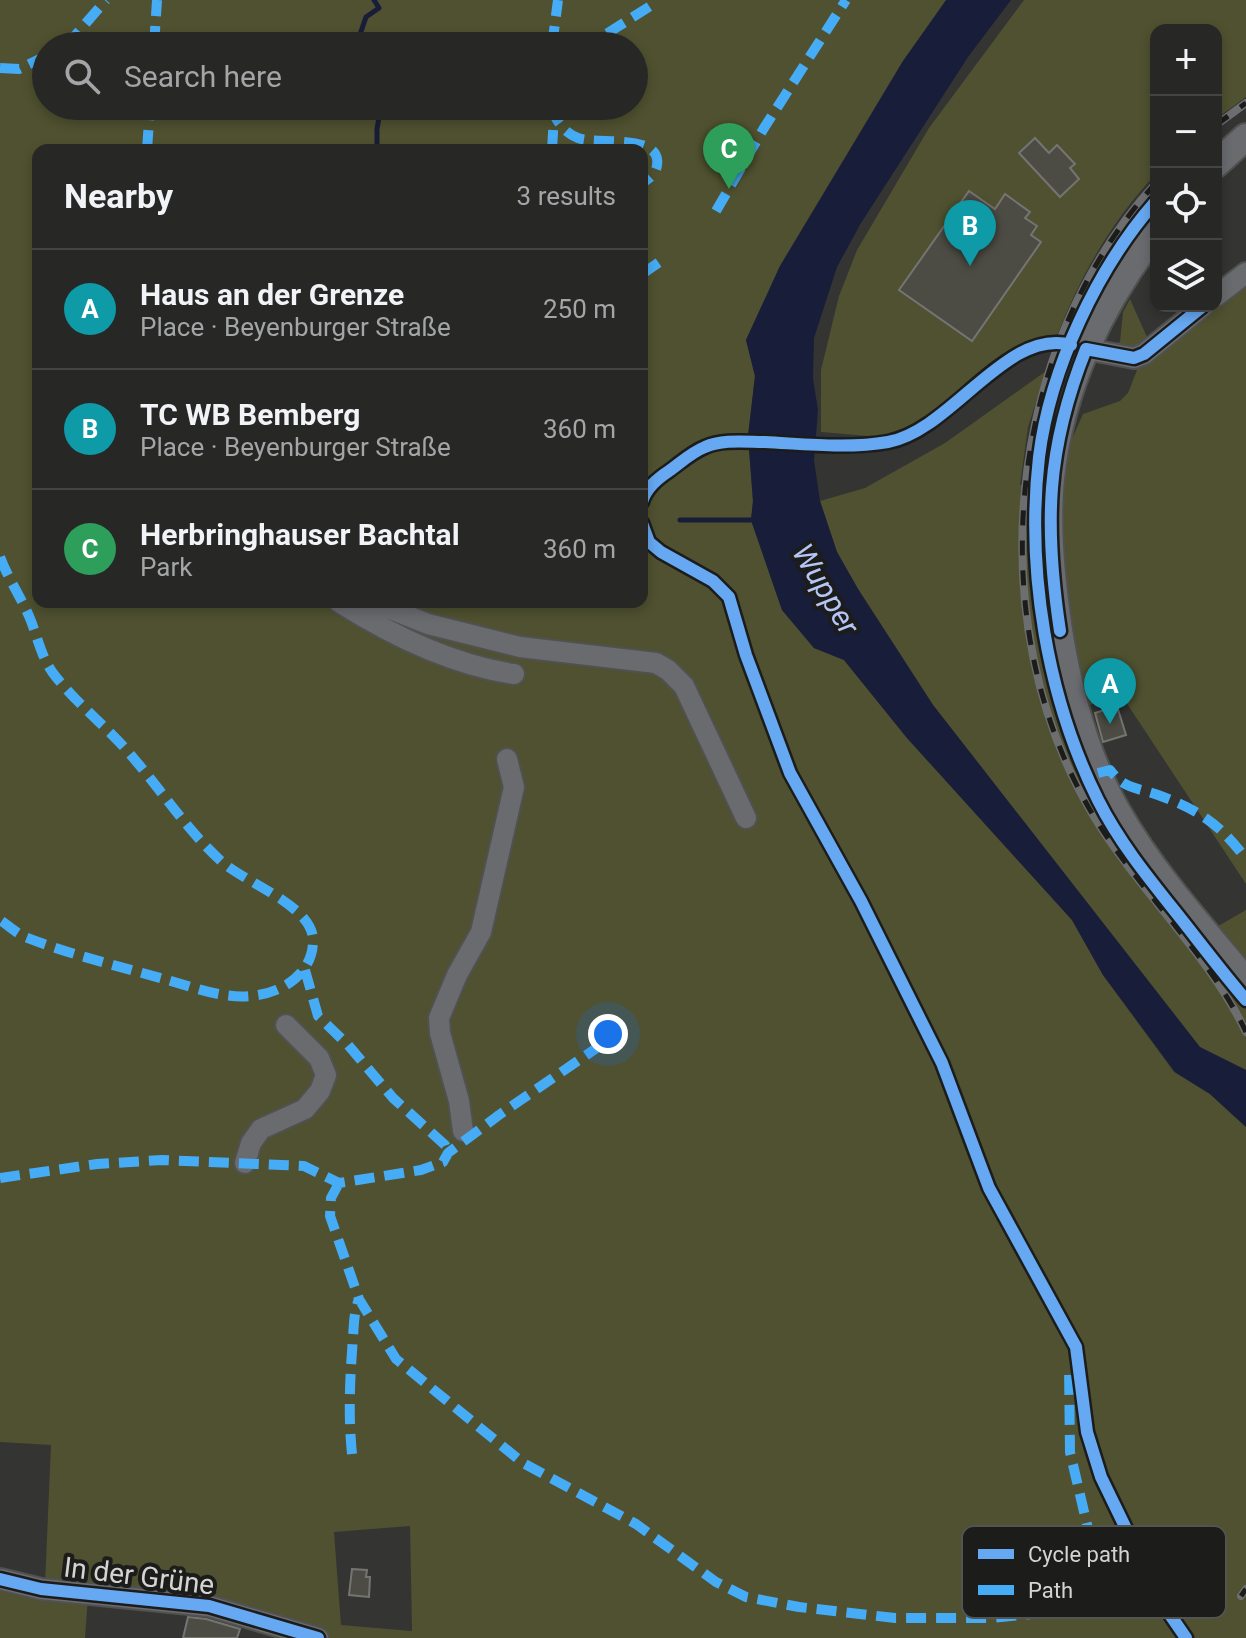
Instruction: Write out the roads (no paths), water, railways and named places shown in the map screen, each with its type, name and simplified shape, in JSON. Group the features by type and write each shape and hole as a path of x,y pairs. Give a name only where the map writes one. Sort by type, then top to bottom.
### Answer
{"main road":[{"path":"1222,159 1246,137"},
{"path":"1151,240 1112,298 1086,349 1067,398 1051,481 1051,559 1067,673 1092,758 1110,797 1134,839 1246,981"}],"street":[{"path":"1222,291 1246,273"},
{"path":"1086,349 1134,358 1144,354 1196,312"},
{"path":"351,608 416,642 482,669 514,674"},
{"path":"388,608 428,624 520,647 630,658 656,663 668,670 684,686 746,818"},
{"path":"463,1131 439,1018 457,975 481,932 514,787 507,759"},
{"path":"245,1163 251,1143 261,1129 305,1109 320,1091 326,1075 319,1058 286,1025"},
{"name":"In der Grüne","path":"0,1579 41,1589 209,1606 318,1638"}],"water":[{"name":"Wupper","path":"946,0 1011,0 968,57 861,223 837,267 814,338 813,379 818,410 814,460 820,501 837,552 933,705 1200,1047 1246,1070 1246,1127 1210,1094 1175,1072 1103,975 1072,920 907,738 844,660 814,648 782,610 751,520 753,501 748,436 755,376 746,340 780,266 903,61"}],"waterway":[{"path":"361,32 366,17 379,8 374,0"},
{"path":"377,144 379,120"},
{"path":"680,520 755,520"}],"railway":[{"path":"1222,121 1246,103"},
{"path":"1150,191 1105,250 1066,324 1040,405 1025,489 1023,574 1034,658 1057,739 1093,815 1131,870 1213,976 1246,1032"},
{"path":"1241,1596 1246,1589"}],"place":[{"name":"Herbringhauser Bachtal","path":"729,189"},
{"name":"TC WB Bemberg","path":"970,266"},
{"name":"Haus an der Grenze","path":"1110,724"}]}
